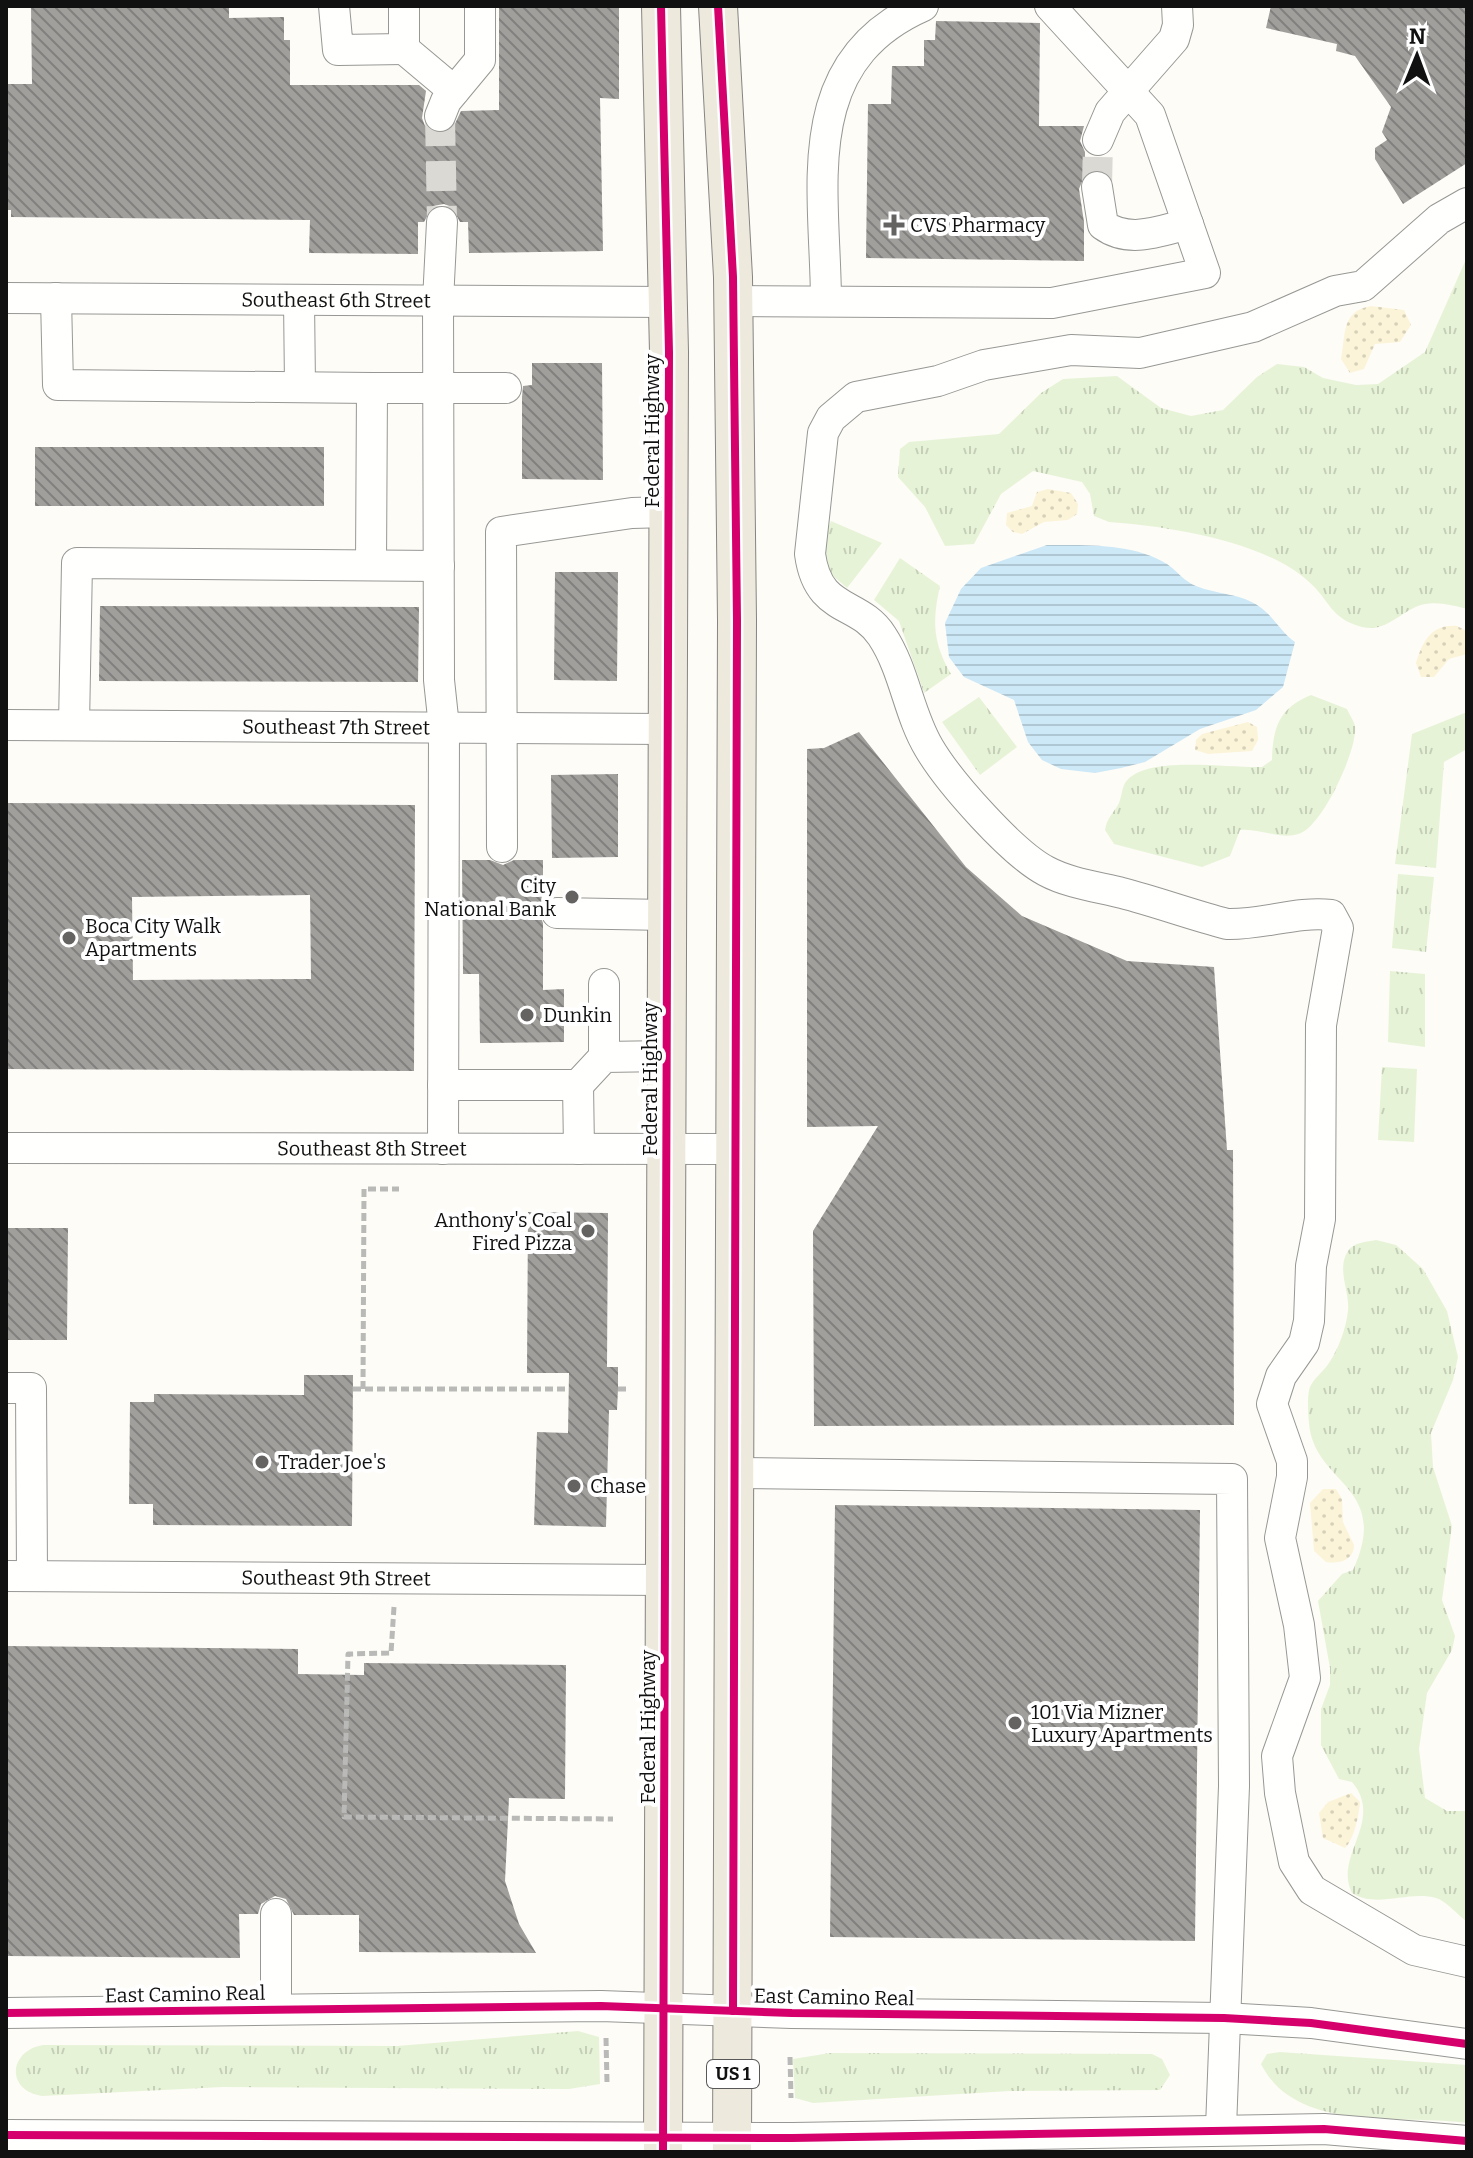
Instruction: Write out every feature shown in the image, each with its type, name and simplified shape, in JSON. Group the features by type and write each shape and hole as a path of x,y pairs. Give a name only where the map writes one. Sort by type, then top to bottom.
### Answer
{"main road":[{"name":"Federal Highway","path":"661,6 667,302 663,2145"},
{"name":"US 1","path":"718,6 733,301 738,1149 732,2145"}],"street":[{"path":"334,6 338,50 404,49"},
{"path":"404,6 404,49 447,103 480,60 480,6"},
{"path":"826,299 825,137 829,105 844,71 876,34 898,17 923,6"},
{"path":"733,301 826,299 1052,303 1205,273 1150,115 1050,6"},
{"path":"1098,140 1110,112 1174,39 1178,25 1177,6"},
{"path":"1097,187 1103,225 1114,233 1144,234 1188,224"},
{"path":"1467,203 1439,219 1363,286 1335,291 1253,327 1140,353 1071,350 1042,354 984,365 938,381 856,397 831,418 823,433 810,554 812,572 820,586 833,600 879,631 896,658 912,713 942,768 989,822 1045,871 1227,924 1257,925 1312,912 1331,915 1338,928 1321,1025 1320,1219 1311,1266 1309,1321 1304,1343 1281,1376 1272,1404 1292,1461 1292,1477 1280,1538 1303,1651 1305,1678 1277,1756 1280,1793 1294,1862 1312,1890 1414,1950 1467,1962"},
{"path":"442,222 438,301 439,680 444,727 443,1149"},
{"name":"Southeast 6th Street","path":"6,298 667,302"},
{"path":"56,298 58,385 506,388"},
{"path":"299,300 300,386"},
{"path":"371,565 372,388"},
{"path":"502,847 501,532 632,513 667,512"},
{"path":"74,725 77,563 439,566"},
{"name":"Southeast 7th Street","path":"6,725 666,729"},
{"path":"557,913 666,915"},
{"path":"579,1149 578,1085 604,1057 604,984"},
{"path":"604,1057 666,1056"},
{"path":"443,1085 578,1085"},
{"name":"Southeast 8th Street","path":"6,1148 738,1149"},
{"path":"6,1388 31,1388 19,1576"},
{"path":"735,1473 1232,1479 1234,1786 1221,2128"},
{"name":"Southeast 9th Street","path":"19,1576 665,1580"},
{"path":"276,1914 276,2009"},
{"name":"East Camino Real","path":"6,2013 662,2008 1224,2018 1311,2023 1467,2044"},
{"path":"6,2135 266,2144 732,2145 1221,2128 1324,2129 1467,2141"}],"path":[{"path":"363,1389 364,1189 399,1189"},
{"path":"353,1389 569,1389"},
{"path":"618,1389 627,1389"},
{"path":"396,1579 391,1653 348,1654 344,1817 613,1819"},
{"path":"606,2038 607,2083"},
{"path":"790,2057 791,2098"}],"green space":[{"path":"1467,257 1467,609 1424,604 1385,625 1362,627 1336,614 1308,581 1266,555 1186,532 1109,522 1094,516 1090,494 1082,482 1033,471 1001,494 974,544 945,546 925,507 898,477 900,449 909,442 999,434 1041,393 1063,379 1117,376 1161,408 1191,416 1223,410 1257,377 1277,364 1304,367 1323,378 1356,385 1378,384 1425,352"},
{"path":"831,521 882,543 847,588 815,560"},
{"path":"900,558 940,586 936,632 951,674 924,693 899,621 874,600"},
{"path":"1311,695 1347,709 1355,726 1345,768 1329,801 1310,827 1301,833 1286,836 1240,830 1230,856 1202,867 1114,844 1105,830 1128,779 1143,770 1176,765 1262,767 1272,760 1280,720 1292,706"},
{"path":"979,697 1017,747 980,775 942,722"},
{"path":"1467,712 1467,749 1444,762 1436,868 1395,864 1412,734"},
{"path":"1398,874 1434,877 1426,952 1392,948"},
{"path":"1390,971 1425,974 1425,1047 1388,1042"},
{"path":"1382,1067 1417,1069 1414,1142 1378,1140"},
{"path":"1376,1240 1396,1245 1423,1269 1447,1311 1458,1357 1453,1380 1431,1433 1433,1467 1452,1526 1442,1600 1455,1636 1452,1650 1427,1693 1419,1749 1425,1798 1447,1811 1467,1811 1467,1922 1436,1898 1415,1896 1382,1900 1352,1893 1348,1879 1349,1866 1361,1825 1361,1796 1352,1782 1339,1779 1321,1745 1321,1709 1330,1685 1330,1668 1318,1601 1342,1574 1353,1570 1363,1542 1363,1520 1358,1502 1323,1460 1314,1444 1309,1423 1308,1395 1310,1387 1336,1351 1346,1324 1348,1303 1343,1265 1348,1251 1360,1243"},
{"path":"578,2031 599,2037 600,2084 569,2089 223,2087 42,2096 22,2087 16,2071 23,2055 43,2045 397,2046"},
{"path":"1280,2052 1467,2065 1467,2123 1382,2119 1324,2111 1299,2101 1277,2086 1261,2064 1267,2054"},
{"path":"830,2053 1152,2054 1162,2059 1170,2075 1160,2090 1010,2091 813,2103 795,2098 793,2059"}],"sand":[{"path":"1371,306 1404,310 1411,325 1400,342 1375,344 1364,369 1350,373 1341,359 1347,325 1354,313"},
{"path":"1048,489 1071,493 1078,504 1077,514 1068,520 1044,522 1022,534 1013,532 1006,525 1007,513 1032,506 1037,492"},
{"path":"1457,626 1467,631 1467,654 1449,659 1434,677 1421,677 1416,663 1425,641 1434,631"},
{"path":"1248,722 1257,727 1258,740 1252,751 1208,754 1195,750 1196,740 1202,734"},
{"path":"1323,1489 1336,1489 1342,1499 1343,1522 1354,1545 1351,1555 1340,1562 1326,1562 1314,1551 1310,1503"},
{"path":"1351,1793 1360,1802 1353,1833 1345,1848 1323,1838 1319,1813 1328,1802"}],"water":[{"path":"1047,545 1109,547 1140,552 1167,564 1196,586 1253,602 1295,642 1283,687 1256,710 1200,729 1145,762 1095,773 1061,769 1042,760 1028,742 1014,700 964,677 949,657 945,623 961,589 981,568"}],"building":[{"path":"31,6 229,6 229,18 284,17 284,40 290,40 290,85 419,85 426,91 422,118 425,126 442,134 452,130 461,111 499,110 499,6 619,6 619,99 600,98 603,251 469,253 468,222 460,222 452,207 444,204 433,206 424,222 418,222 418,254 309,253 310,220 11,217 11,210 6,210 6,84 32,84"},
{"path":"1271,6 1467,6 1467,163 1403,204 1375,159 1375,148 1387,140 1382,132 1391,107 1355,56 1336,51 1337,44 1266,28"},
{"path":"936,21 1040,23 1039,126 1084,126 1080,141 1085,152 1085,174 1079,189 1084,222 1084,261 866,258 868,104 891,104 892,66 924,66 924,40 935,40"},
{"path":"532,363 602,363 603,480 522,479 522,397 523,386 532,385"},
{"path":"35,447 324,447 324,506 35,506"},
{"path":"555,572 618,572 617,681 554,680"},
{"path":"100,606 419,607 418,682 99,681"},
{"path":"859,732 966,867 1022,916 1127,961 1214,967 1227,1150 1233,1150 1234,1425 814,1426 813,1231 878,1126 807,1127 807,749 824,748"},
{"path":"618,774 618,857 552,858 551,775"},
{"name":"Boca City Walk Apartments","path":"6,803 415,805 414,1071 6,1069","holes":["310,895 311,979 133,980 132,897"]},
{"path":"462,860 490,860 503,865 514,860 543,860 543,902 539,913 543,923 543,990 564,989 564,1042 480,1043 479,974 463,974"},
{"path":"528,1212 608,1213 607,1367 618,1367 618,1389 617,1410 609,1410 606,1527 534,1525 537,1432 568,1433 569,1373 527,1373"},
{"path":"6,1228 68,1228 67,1340 6,1340"},
{"path":"304,1375 353,1375 352,1526 153,1525 153,1504 129,1504 130,1402 154,1402 154,1394 304,1395"},
{"name":"101 Via Mizner Luxury Apartments","path":"835,1505 1200,1510 1195,1941 830,1937"},
{"path":"6,1646 298,1649 298,1674 364,1675 364,1663 566,1665 565,1799 509,1798 505,1881 519,1924 536,1953 359,1952 359,1915 294,1915 286,1899 275,1896 261,1904 258,1914 239,1914 240,1958 6,1956"}],"tunnel":[{"path":"440,116 442,222"},
{"path":"1097,187 1098,140"}],"cycle path":[{"path":"661,6 669,352 663,2152"},
{"path":"718,6 733,277 737,620 733,2011"},
{"path":"6,2013 601,2006 792,2013 1224,2018 1311,2023 1467,2044"},
{"path":"6,2135 792,2138 1324,2129 1467,2141"}],"place":[{"name":"CVS Pharmacy","path":"894,225"},
{"name":"City National Bank","path":"572,897"},
{"name":"Boca City Walk Apartments","path":"69,938"},
{"name":"Dunkin","path":"527,1015"},
{"name":"Anthony's Coal Fired Pizza","path":"588,1231"},
{"name":"Trader Joe's","path":"262,1462"},
{"name":"Chase","path":"574,1486"},
{"name":"101 Via Mizner Luxury Apartments","path":"1015,1723"}]}
